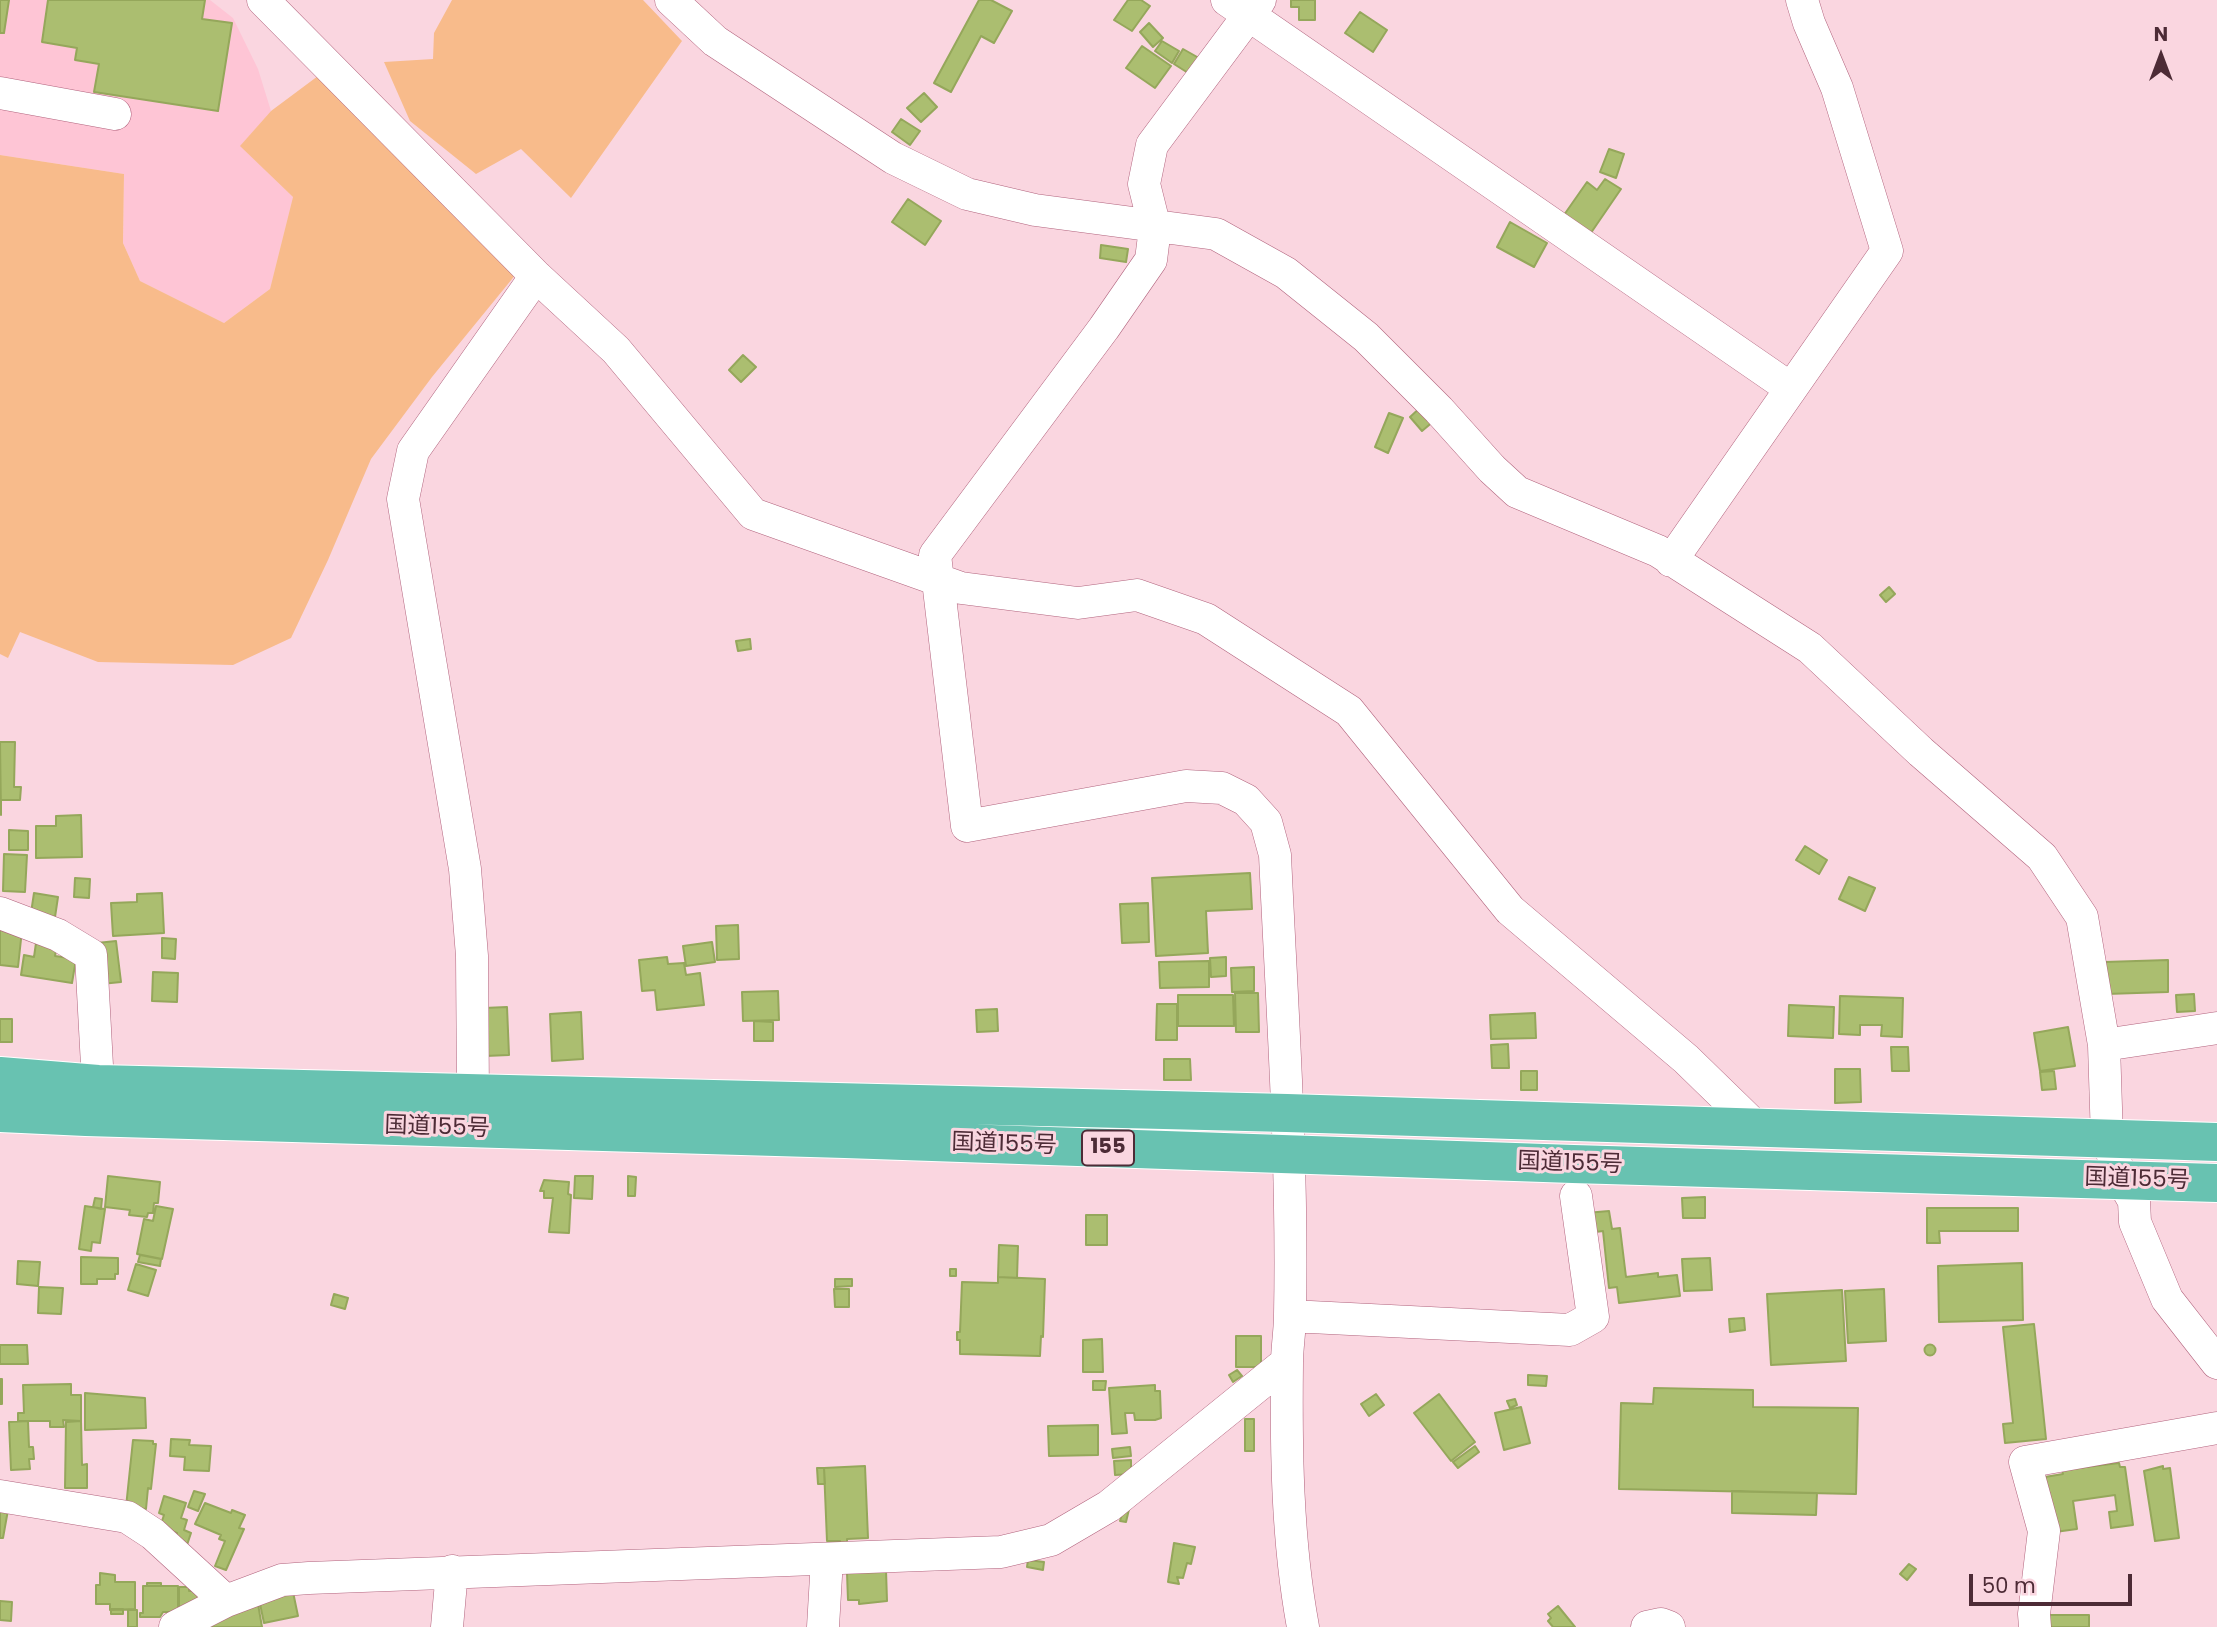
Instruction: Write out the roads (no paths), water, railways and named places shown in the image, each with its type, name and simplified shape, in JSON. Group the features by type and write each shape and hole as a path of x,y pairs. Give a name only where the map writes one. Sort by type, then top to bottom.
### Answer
{"highway":[{"name":"国道155号","path":"0,1076 98,1084 1287,1113 2217,1142"},
{"name":"国道155号","path":"0,1113 2217,1183"}],"street":[{"path":"263,0 536,276 616,350 753,514 961,588 1078,603 1137,595 1206,619 1349,710 1510,910 1686,1059 1758,1129"},
{"path":"671,0 715,41 894,158 967,194 1035,211 1216,234 1286,273 1366,337 1517,492 1657,551 1810,648 1930,760 2042,857 2082,917 2104,1045 2107,1139 2122,1180 2134,1201 2135,1222 2167,1299 2217,1363"},
{"path":"1671,561 1886,251 1837,88 1802,0"},
{"path":"1303,1627 1293,1576 1290,1527 1287,1113 1275,855 1266,822 1246,800 1222,788 1186,786 967,827 935,555 1151,261 1155,228 1144,184 1152,145 1246,5 1790,388"},
{"path":"0,93 115,114"},
{"path":"472,1095 472,956 465,869 403,499 413,451 536,276"},
{"path":"0,913 58,935 90,955 98,1084"},
{"path":"2104,1045 2217,1028"},
{"path":"1290,1316 1570,1331 1593,1317 1576,1196"},
{"path":"175,1627 226,1601 282,1580 1001,1552 1051,1540 1109,1506 1287,1362"},
{"path":"2035,1627 2034,1614 2044,1531 2025,1462 2217,1427"},
{"path":"0,1496 127,1517 153,1534 226,1601"},
{"path":"823,1627 827,1559"},
{"path":"447,1627 452,1572"},
{"path":"1647,1627 1661,1624 1669,1627"}]}
